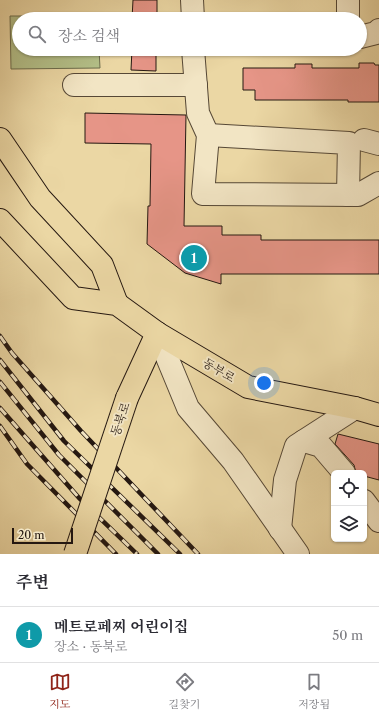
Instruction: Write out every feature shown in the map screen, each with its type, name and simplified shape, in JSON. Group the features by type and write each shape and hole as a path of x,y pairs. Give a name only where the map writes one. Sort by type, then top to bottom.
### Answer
{"main road":[{"path":"0,139 40,198 102,265 117,304"},
{"path":"0,220 73,298 117,304 157,333"},
{"name":"동북로","path":"75,554 127,398 157,333"},
{"name":"동부로","path":"157,333 248,387 379,414"}],"street":[{"path":"192,0 193,12"},
{"path":"348,0 348,12"},
{"path":"367,35 376,33 379,30"},
{"path":"194,56 198,113 208,135 203,194 358,195 379,183"},
{"path":"74,86 196,85"},
{"path":"208,135 349,143 348,195"},
{"path":"157,333 188,408 233,461 298,554"},
{"path":"280,530 285,480 296,446 355,408"},
{"path":"304,441 321,446 341,470"},
{"path":"367,505 379,521"}],"green space":[{"path":"10,16 12,16 12,56 99,56 100,68 11,69"}],"building":[{"path":"133,0 157,0 157,12 132,12"},
{"path":"132,56 156,56 156,71 131,70"},
{"path":"359,63 374,63 375,65 379,65 379,102 348,102 348,100 255,100 255,90 243,90 243,68 295,68 295,64 312,64 312,68 359,68"},
{"path":"85,113 186,115 184,226 222,226 222,235 261,235 261,240 379,240 379,274 221,274 221,284 185,273 147,244 148,206 150,206 151,144 85,143"},
{"path":"338,434 379,444 379,480 367,477 367,470 355,470 354,465 335,444"}],"railway":[{"path":"0,336 12,353 81,431 198,554"},
{"path":"0,360 64,441 180,554"},
{"path":"0,382 59,455 158,554"},
{"path":"0,408 80,499 137,554"},
{"path":"0,426 27,464 116,554"}],"place":[{"name":"메트로페찌 어린이집","path":"194,258"}]}
